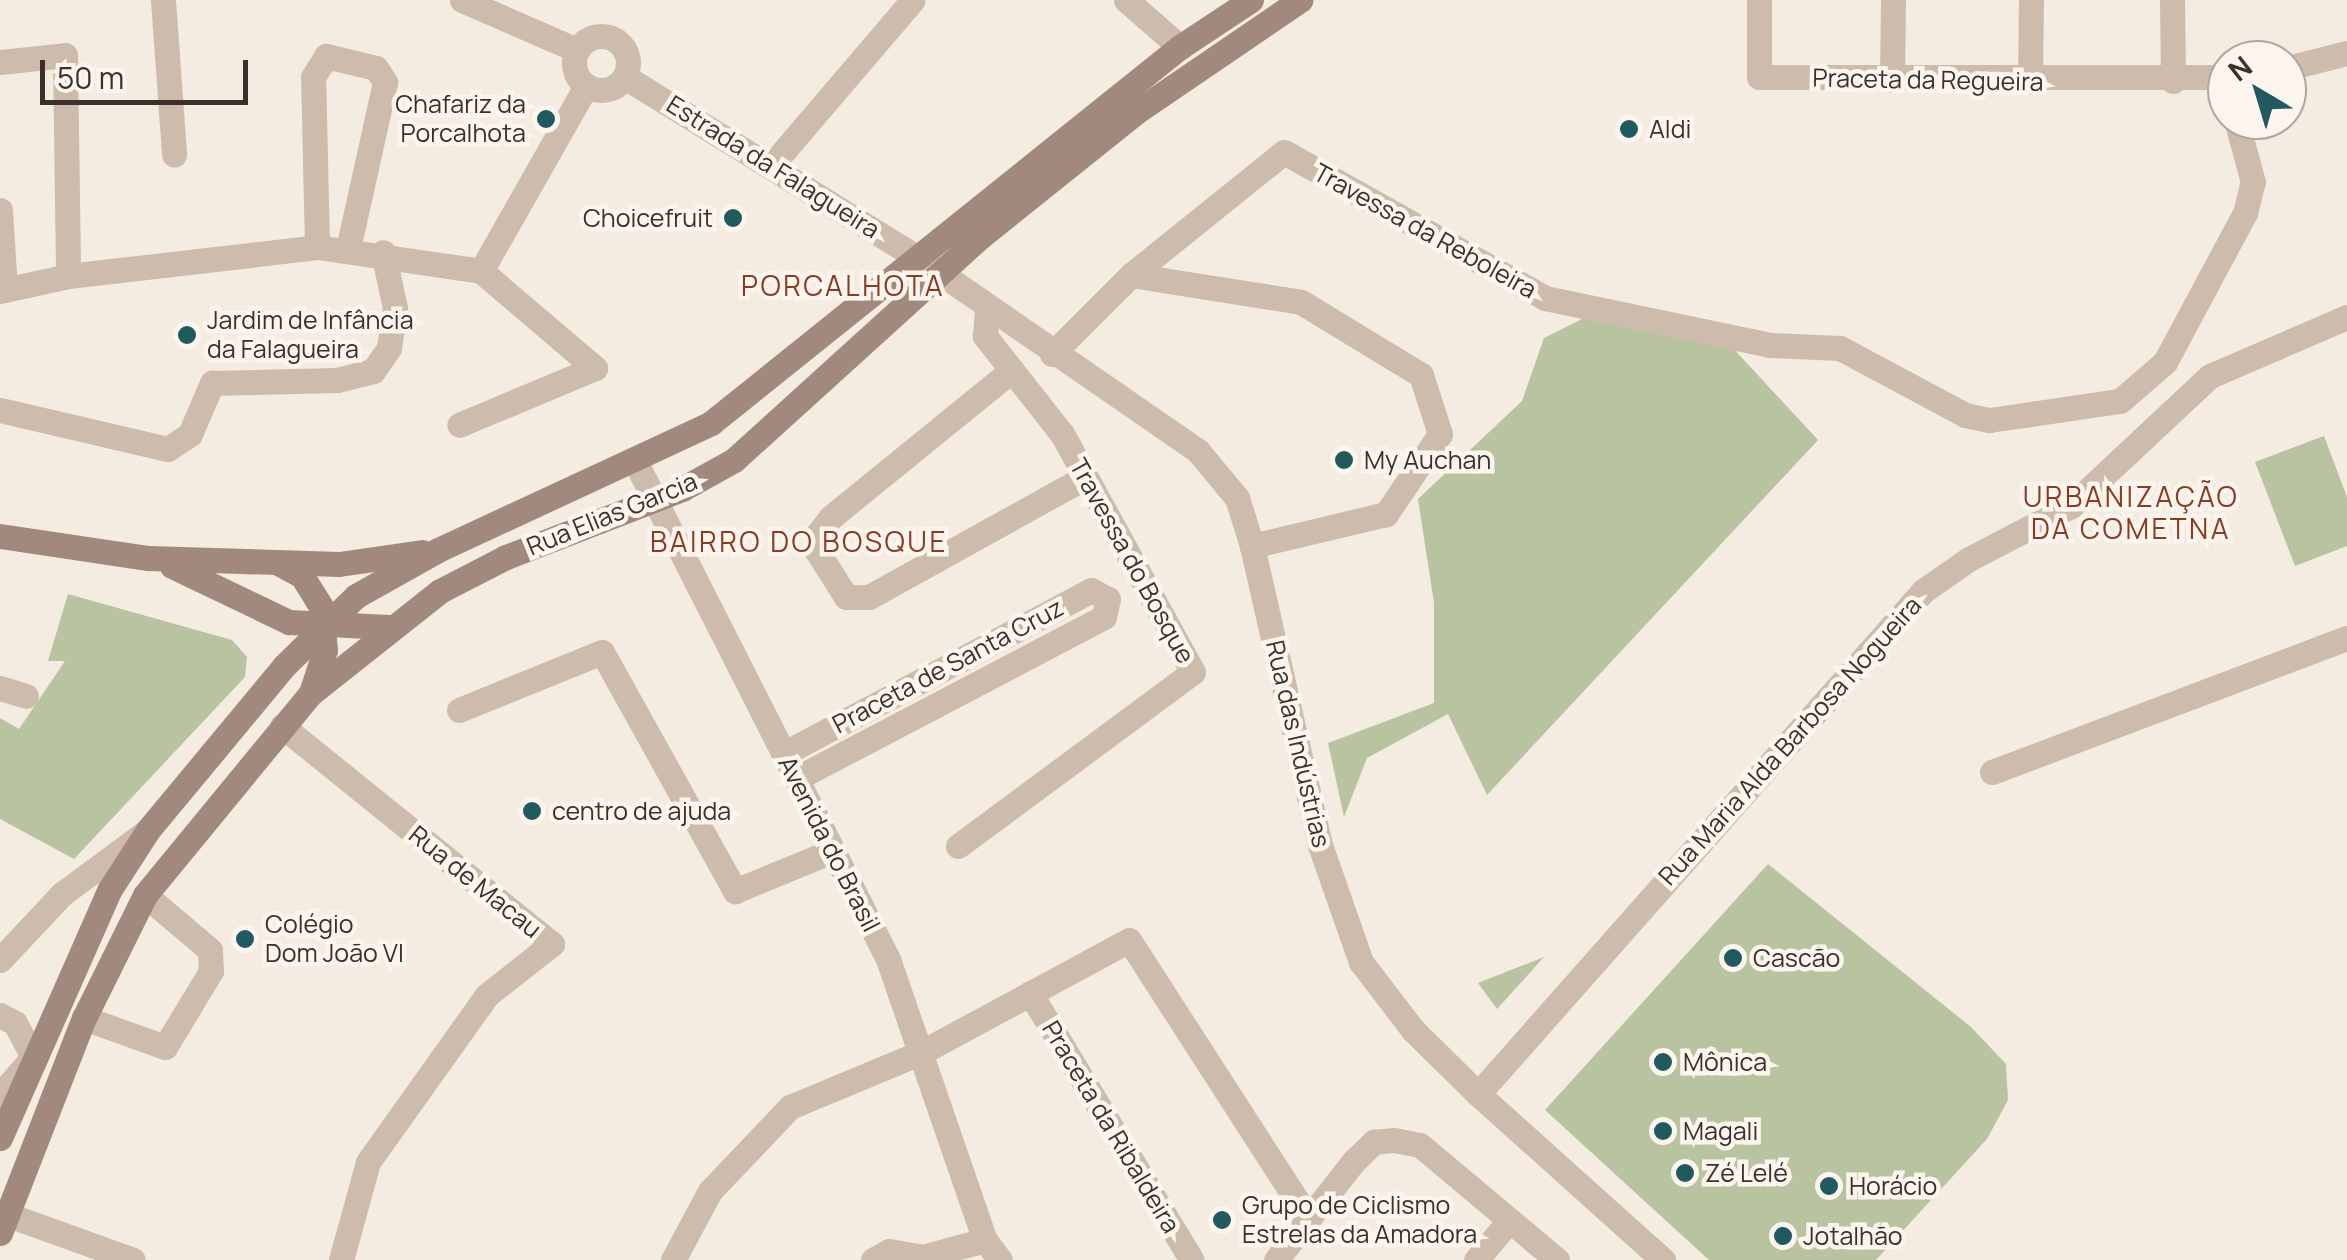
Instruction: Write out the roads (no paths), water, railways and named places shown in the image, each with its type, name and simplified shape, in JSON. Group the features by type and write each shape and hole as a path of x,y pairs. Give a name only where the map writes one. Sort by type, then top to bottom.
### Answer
{"main road":[{"name":"Rua Elias Garcia","path":"0,1138 81,944 148,830 284,666 356,596 438,550 636,463 711,423 920,259 1180,46 1251,0"},
{"name":"Rua Elias Garcia","path":"2,1221 84,1018 144,895 310,694 388,627 506,558 702,478 757,442 944,277 980,238 1136,112 1300,0"},
{"path":"0,536 148,558 339,564 438,550"},
{"path":"148,558 200,574 272,615 324,626 388,627"},
{"path":"268,559 291,568 313,588 324,626 323,661 310,694"},
{"path":"272,615 287,647 284,666"}],"street":[{"path":"163,0 174,155"},
{"path":"462,0 577,50"},
{"path":"771,166 913,0"},
{"path":"1126,0 1180,46"},
{"name":"Praceta da Regueira","path":"1759,0 1759,76 2030,82 2207,81"},
{"path":"1892,80 1893,0"},
{"path":"2030,82 2031,0"},
{"path":"2172,0 2173,82"},
{"path":"594,37 615,39 628,56 625,77 608,90 586,86 574,70 577,50 594,37"},
{"path":"2307,63 2347,53"},
{"path":"0,62 65,55 68,276"},
{"path":"317,246 313,77 326,56 376,68 385,82 348,249"},
{"name":"Estrada da Falagueira","path":"625,77 920,259"},
{"path":"480,271 586,86"},
{"name":"Travessa da Reboleira","path":"1131,275 1284,152 1545,298 1769,345 1840,348 1966,415 1989,420 2120,401 2166,362 2252,196 2240,140"},
{"path":"0,210 3,291 68,276 317,246 383,252 480,271 596,368 459,425"},
{"path":"0,410 168,449 190,434 212,383 337,380 374,372 389,348 395,308 383,252"},
{"name":"Rua das Indústrias","path":"920,259 1052,354 1198,451 1237,498 1252,546 1320,845 1360,962 1413,1030 1478,1094 1663,1260"},
{"path":"1052,354 1131,275 1302,302 1422,375 1440,434 1386,514 1252,546"},
{"name":"Travessa do Bosque","path":"958,846 1194,672 1062,434 985,336 987,308"},
{"name":"Rua Maria Alda Barbosa Nogueira","path":"1478,1094 1924,592 1969,558 2071,506 2210,376 2347,317"},
{"path":"1012,370 831,517 817,535 817,551 846,597 869,597 1084,478"},
{"name":"Avenida do Brasil","path":"636,463 888,959 992,1250 922,1257 889,1251 873,1260"},
{"name":"Praceta de Santa Cruz","path":"784,754 1091,590 1108,599 1104,617 796,779"},
{"path":"1992,772 2347,638"},
{"path":"459,710 602,652 735,890 832,851"},
{"path":"0,688 26,696"},
{"name":"Rua de Macau","path":"282,726 552,944 487,996 368,1162 342,1260"},
{"name":"Rua Elias Garcia","path":"0,960 62,894 148,830"},
{"path":"84,1018 165,1047 211,970 210,950 144,895"},
{"path":"673,1260 710,1191 790,1107 922,1052 1129,940 1306,1215"},
{"name":"Praceta da Ribaldeira","path":"1030,993 1192,1260"},
{"path":"0,1016 14,1023 33,1057 0,1095"},
{"path":"1276,1260 1306,1215 1374,1142 1394,1140 1420,1145 1557,1260"},
{"path":"2,1221 133,1260"},
{"path":"1476,1260 1510,1221"}],"place":[{"name":"Chafariz da Porcalhota","path":"546,119"},
{"name":"Aldi","path":"1629,129"},
{"name":"Choicefruit","path":"733,218"},
{"name":"Jardim de Infância da Falagueira","path":"187,335"},
{"name":"My Auchan","path":"1344,460"},
{"name":"centro de ajuda","path":"532,811"},
{"name":"Colégio Dom João VI","path":"245,939"},
{"name":"Cascão","path":"1733,958"},
{"name":"Mônica","path":"1663,1062"},
{"name":"Magali","path":"1663,1131"},
{"name":"Zé Lelé","path":"1685,1173"},
{"name":"Horácio","path":"1829,1186"},
{"name":"Grupo de Ciclismo Estrelas da Amadora","path":"1222,1220"},
{"name":"Jotalhão","path":"1783,1236"}],"district":[{"name":"PORCALHOTA","path":"843,285"},
{"name":"URBANIZAÇÃO DA COMETNA","path":"2131,512"},
{"name":"BAIRRO DO BOSQUE","path":"799,541"}]}
